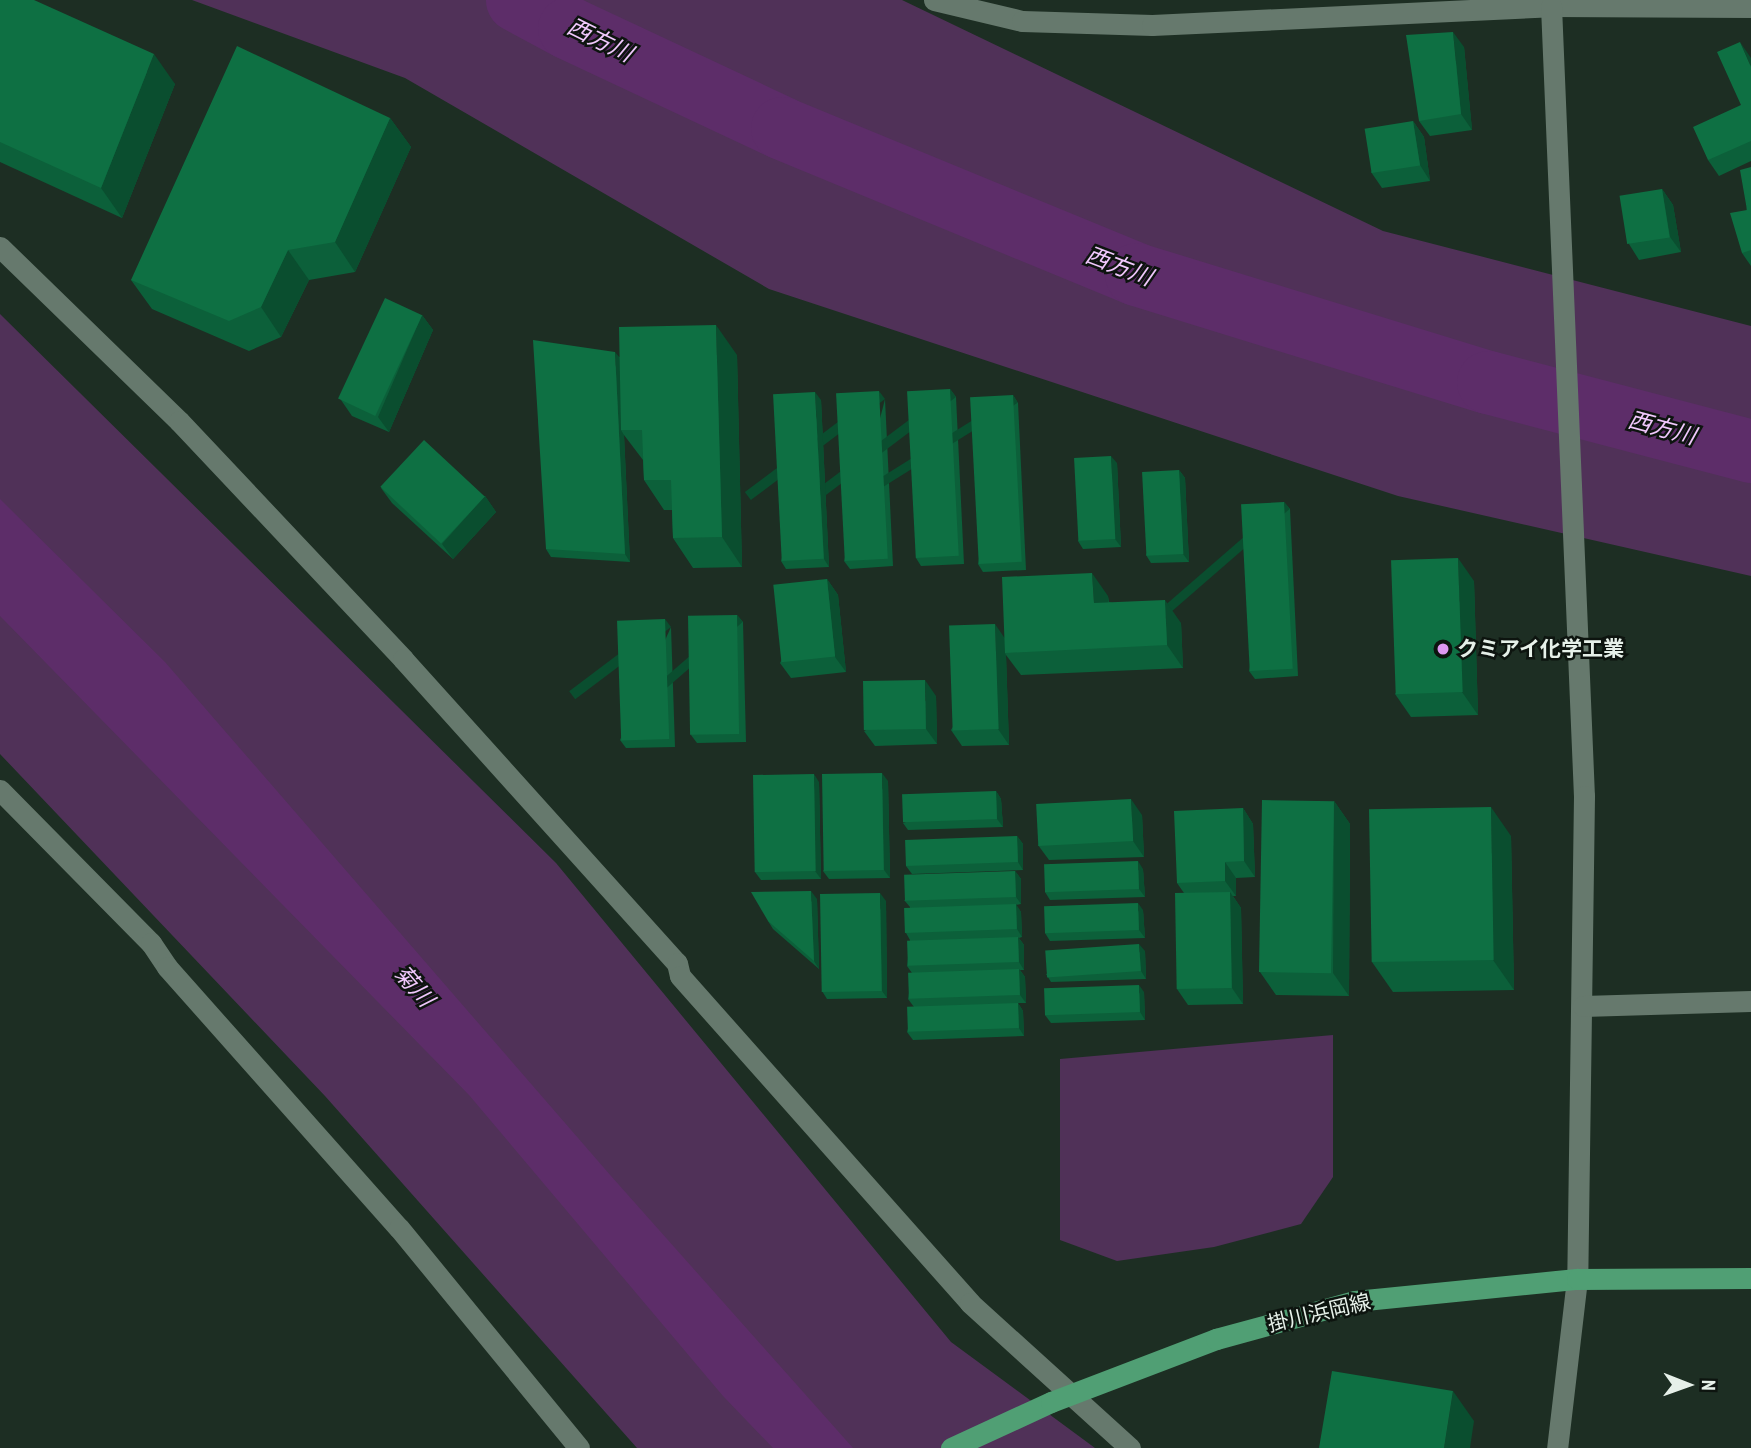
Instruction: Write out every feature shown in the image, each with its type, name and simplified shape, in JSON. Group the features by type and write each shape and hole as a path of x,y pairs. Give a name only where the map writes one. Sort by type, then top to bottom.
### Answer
{"main road":[{"name":"掛川浜岡線","path":"951,1448 1060,1398 1216,1339 1355,1301 1577,1279 1751,1278"}],"street":[{"path":"934,0 1022,21 1152,25 1314,9 1751,7"},
{"path":"1551,6 1584,796 1577,1279 1557,1448"},
{"path":"0,247 179,421 384,639 677,963 680,976 970,1303 1060,1398 1130,1448"},
{"path":"0,790 151,943 167,967 399,1227 579,1448"},
{"path":"1583,1006 1751,1001"}],"shaded area":[{"path":"192,0 902,0 1383,231 1751,326 1751,576 1398,496 769,289 405,78"},
{"path":"0,314 556,863 951,1342 1095,1448 637,1448 325,1096 0,754"},
{"path":"1333,1035 1333,1177 1301,1224 1214,1247 1117,1261 1060,1240 1060,1059"}],"water":[{"name":"菊川","path":"0,499 165,662 611,1176 853,1448 773,1448 723,1396 469,1095 0,616"}],"building":[{"path":"0,0 34,0 154,54 101,188 0,142"},
{"path":"1453,32 1461,114 1419,121 1406,35"},
{"path":"1740,42 1751,67 1751,141 1708,160 1693,127 1741,105 1717,52"},
{"path":"237,46 390,118 335,242 288,250 261,307 229,321 131,280"},
{"path":"1413,121 1420,165 1372,173 1365,129"},
{"path":"1751,167 1751,250 1742,253 1730,213 1747,210 1740,170"},
{"path":"1662,189 1670,237 1627,244 1620,196"},
{"path":"385,298 422,315 375,416 338,399"},
{"path":"716,325 722,537 673,538 671,480 644,480 642,430 621,430 619,327"},
{"path":"533,340 615,352 625,554 546,549"},
{"path":"950,389 959,556 916,558 907,391"},
{"path":"879,391 888,559 845,561 836,393"},
{"path":"815,392 824,559 782,561 773,394"},
{"path":"1013,395 1022,562 979,564 970,397"},
{"path":"424,440 485,497 441,543 380,487"},
{"path":"1111,456 1115,539 1078,541 1074,458"},
{"path":"1179,470 1183,554 1146,556 1142,472"},
{"path":"1284,502 1293,669 1250,671 1241,504"},
{"name":"クミアイ化学工業","path":"1458,558 1463,692 1396,694 1391,560"},
{"path":"1092,573 1094,603 1165,600 1167,645 1005,653 1002,577"},
{"path":"827,579 835,657 781,662 773,585"},
{"path":"737,615 739,734 690,735 688,616"},
{"path":"665,619 669,739 621,741 617,621"},
{"path":"995,624 999,729 953,731 949,626"},
{"path":"925,680 926,729 864,730 863,681"},
{"path":"882,773 884,870 824,871 822,774"},
{"path":"814,774 816,871 755,872 753,775"},
{"path":"996,791 997,819 903,822 902,794"},
{"path":"1131,799 1133,841 1038,846 1036,804"},
{"path":"1262,800 1334,801 1331,973 1259,972"},
{"path":"1491,807 1494,960 1372,962 1369,809"},
{"path":"1243,808 1244,861 1225,862 1225,881 1177,883 1174,811"},
{"path":"1017,836 1018,862 906,866 905,840"},
{"path":"1138,861 1139,889 1045,892 1044,864"},
{"path":"1015,871 1016,897 905,901 904,875"},
{"path":"811,891 814,961 768,921 751,892"},
{"path":"1230,892 1232,988 1177,989 1175,893"},
{"path":"880,893 882,991 822,992 820,894"},
{"path":"1138,903 1139,930 1045,933 1044,906"},
{"path":"1016,904 1017,929 905,933 904,908"},
{"path":"1018,937 1019,962 908,966 907,941"},
{"path":"1139,944 1141,971 1047,977 1045,951"},
{"path":"1019,969 1020,995 909,999 908,973"},
{"path":"1139,985 1140,1012 1045,1015 1044,988"},
{"path":"1018,1003 1019,1028 908,1032 907,1007"},
{"path":"1332,1371 1453,1391 1444,1448 1319,1448"}],"waterway":[{"name":"西方川","path":"517,0 569,28 782,128 1136,274 1488,382 1751,451"}],"place":[{"name":"クミアイ化学工業","path":"1443,649"}]}
